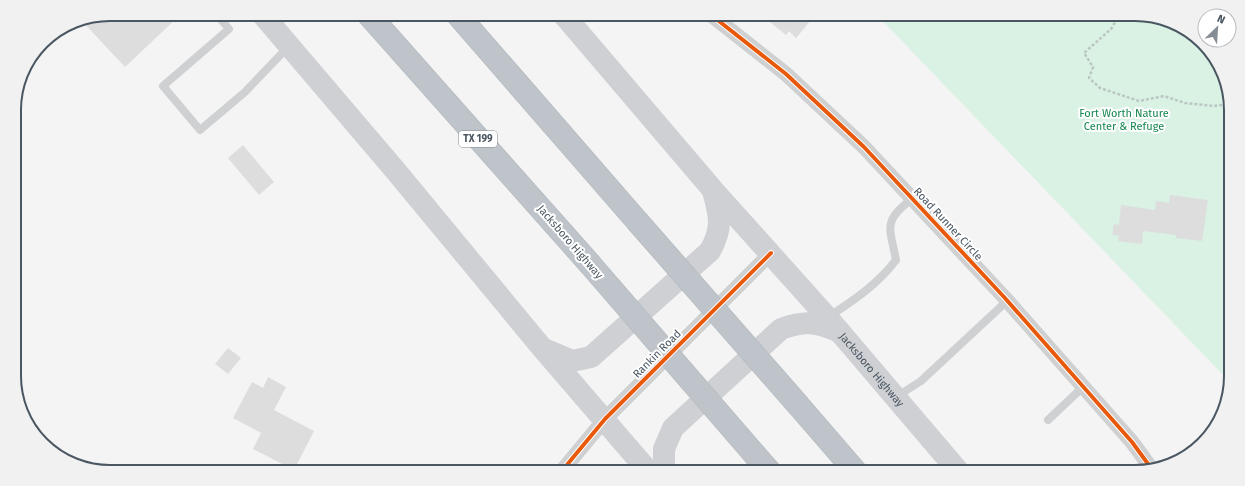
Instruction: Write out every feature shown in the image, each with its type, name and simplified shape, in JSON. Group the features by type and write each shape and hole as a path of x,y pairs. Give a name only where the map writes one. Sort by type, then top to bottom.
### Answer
{"highway":[{"name":"Jacksboro Highway","path":"374,21 589,263 764,465"},
{"path":"463,21 850,465"}],"main road":[{"path":"268,21 543,349 646,465"},
{"name":"Jacksboro Highway","path":"569,21 713,190 834,324 953,465"},
{"path":"543,349 572,361 591,357 710,251 718,237 720,218 713,190"},
{"path":"655,465 664,449 673,428 781,329 798,323 834,324"}],"street":[{"name":"Road Runner Circle","path":"719,21 786,74 864,147 1007,301 1132,442 1148,464"},
{"name":"Rankin Road","path":"566,465 605,419 771,253"}],"lane":[{"path":"222,21 229,29 163,86 200,130 245,92 289,45"},
{"path":"834,324 862,294 887,272 896,260 889,230 892,217 901,207 912,199"},
{"path":"896,398 921,381 1007,301"},
{"path":"1048,420 1083,387"}],"path":[{"path":"1116,21 1111,30 1084,53 1093,67 1089,78 1100,88 1139,101 1164,96 1185,102 1214,106 1224,105"}],"green space":[{"name":"Fort Worth Nature Center & Refuge","path":"883,21 1135,21 1158,24 1185,36 1206,56 1212,65 1221,87 1224,110 1224,376"}],"building":[{"path":"110,21 174,21 125,67 85,25"},
{"path":"769,21 810,21 796,38 789,31 786,35"},
{"path":"243,145 274,182 259,195 228,158"},
{"path":"1170,195 1208,200 1202,241 1176,238 1176,235 1143,231 1142,244 1118,241 1119,236 1112,235 1114,224 1119,225 1121,205 1155,210 1156,201 1169,203"},
{"path":"228,348 241,358 228,374 215,364"},
{"path":"268,377 286,387 274,410 314,431 297,465 284,465 253,449 261,433 233,418 252,382 263,388"}],"cycle path":[{"path":"719,21 786,74 864,147 1004,297 1132,442 1148,464"},
{"path":"567,465 605,419 771,253"}]}
